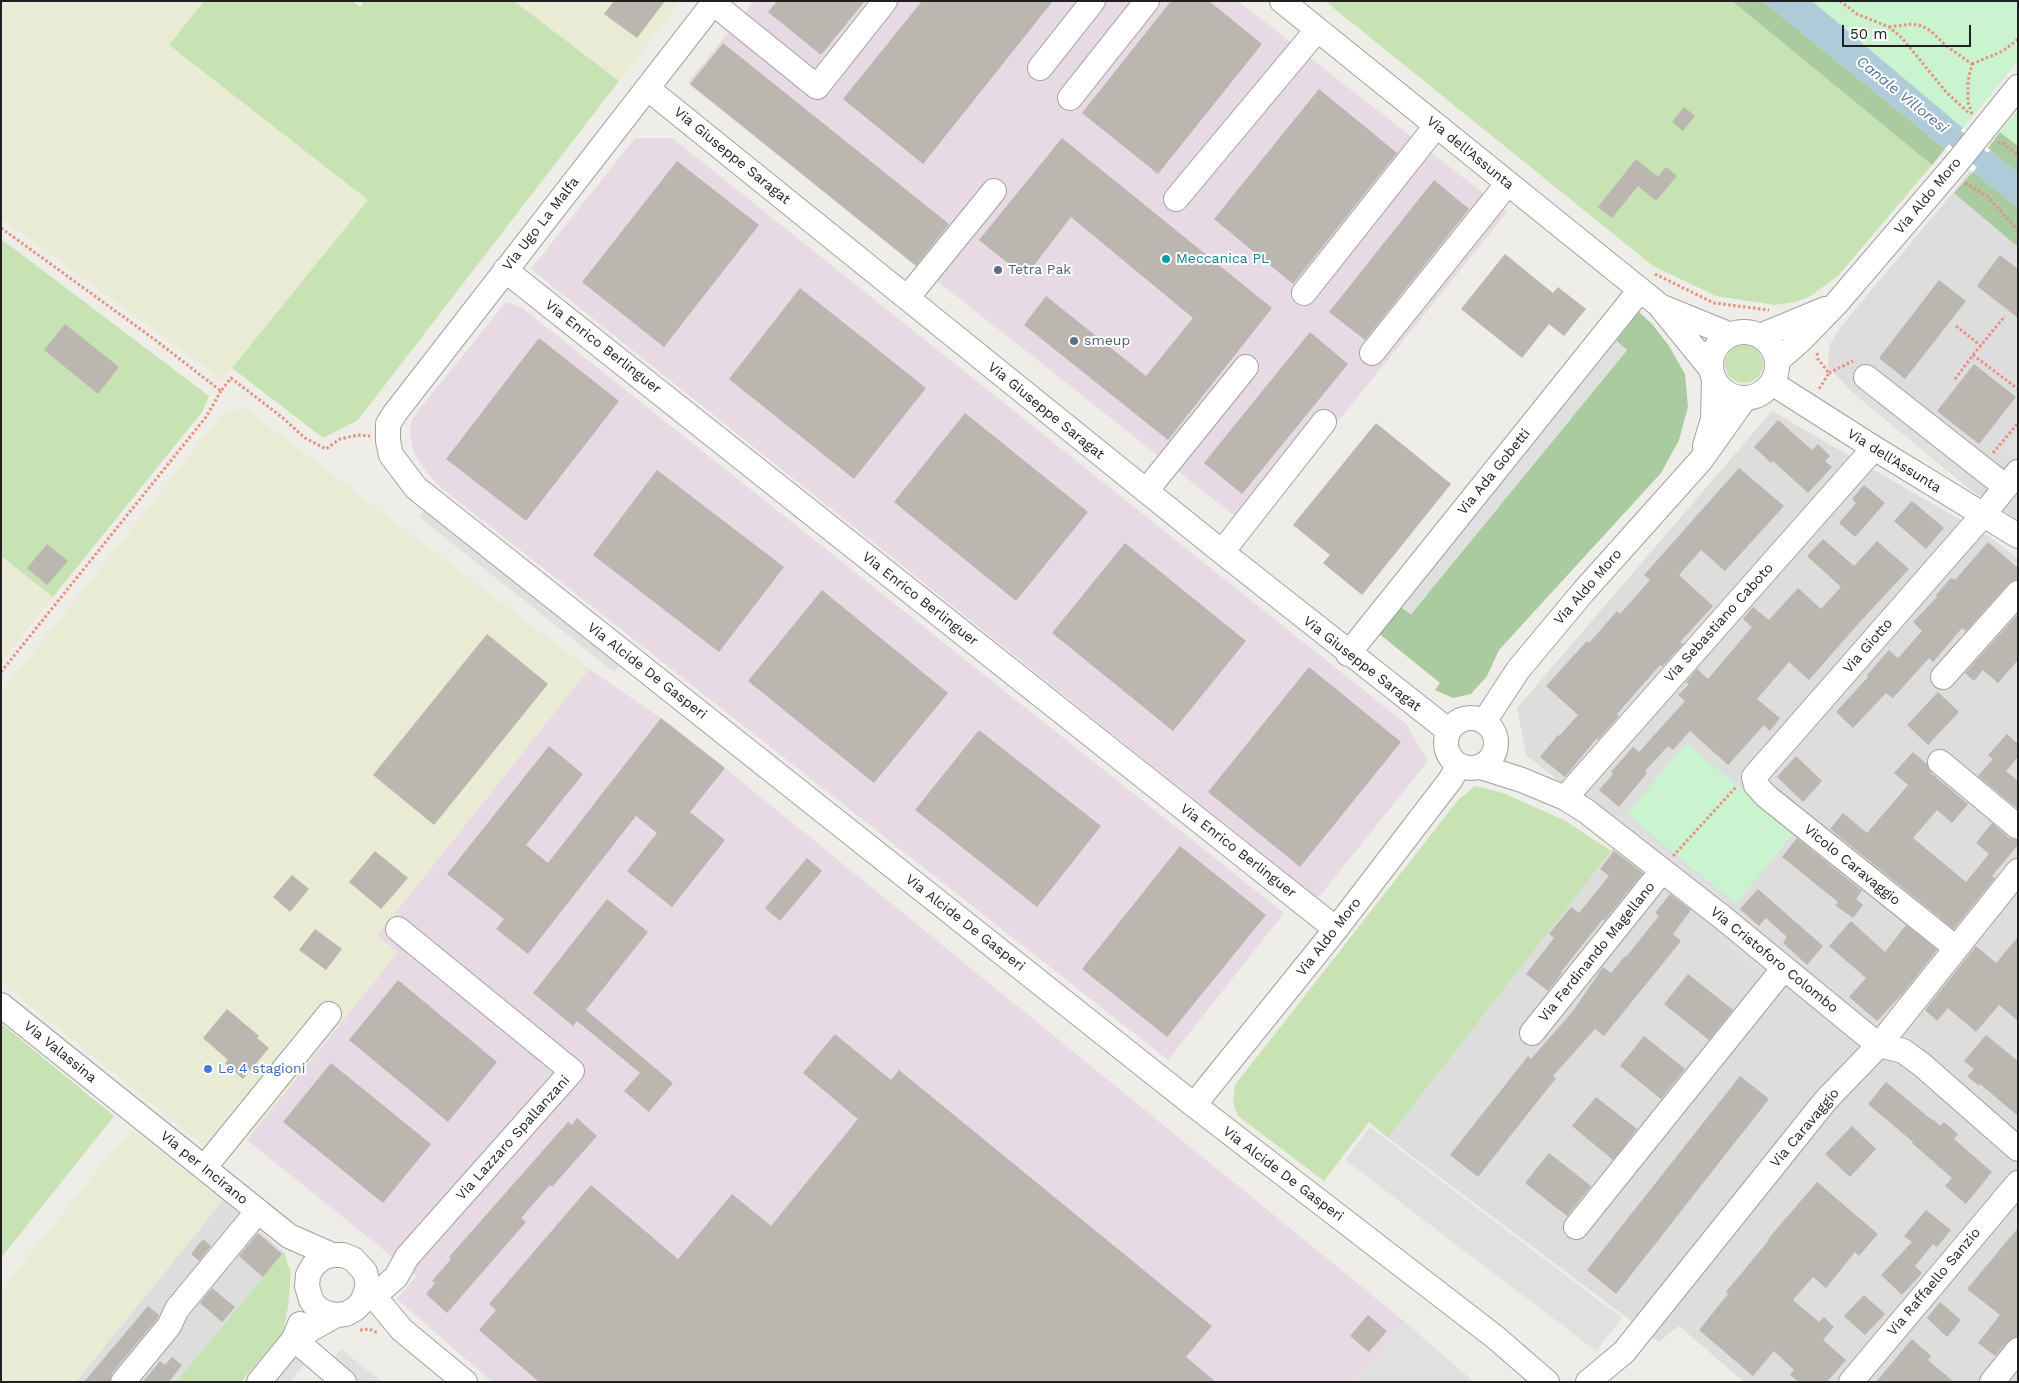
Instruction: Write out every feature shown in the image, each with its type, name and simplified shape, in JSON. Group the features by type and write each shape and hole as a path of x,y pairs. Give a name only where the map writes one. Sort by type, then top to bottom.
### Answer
{"street":[{"path":"714,2 817,87 885,1"},
{"path":"1040,68 1094,1"},
{"path":"1070,98 1147,1"},
{"name":"Via dell'Assunta","path":"1282,1 1508,183 1645,281 1659,305 1713,375"},
{"name":"Via Ugo La Malfa","path":"390,448 388,424 395,413 714,2"},
{"path":"1176,199 1317,30"},
{"name":"Via Giuseppe Saragat","path":"647,88 1348,654 1449,731"},
{"name":"Via Aldo Moro","path":"1775,372 1800,341 1956,172 1975,126 2018,88"},
{"path":"1304,293 1436,126"},
{"path":"1372,353 1508,183"},
{"path":"907,298 994,191"},
{"name":"Via Enrico Berlinguer","path":"505,270 1336,929"},
{"name":"Via Ada Gobetti","path":"1348,654 1645,281"},
{"name":"Via Aldo Moro","path":"1760,336 1836,304"},
{"name":"Via dell'Assunta","path":"1659,305 1731,334"},
{"path":"1751,332 1760,336 1774,351 1775,372 1765,390 1756,396 1745,398 1733,396 1722,390 1713,375 1711,359 1715,348 1731,334 1751,332"},
{"path":"1146,492 1246,366"},
{"name":"Via dell'Assunta","path":"1775,372 1874,448 1982,516 2018,536"},
{"name":"Via Aldo Moro","path":"1701,460 1713,419 1713,375"},
{"path":"1866,377 2012,479"},
{"name":"Via Aldo Moro","path":"1484,722 1518,670 1701,460 1745,398"},
{"path":"1222,552 1324,422"},
{"name":"Via Alcide De Gasperi","path":"390,448 416,488 1194,1105 1495,1337 1547,1382"},
{"name":"Via Sebastiano Caboto","path":"1565,798 1874,448"},
{"name":"Via Giotto","path":"1754,777 1982,516 2012,479"},
{"path":"1943,677 2018,593"},
{"path":"1468,718 1484,722 1491,727 1495,734 1478,761 1448,754 1446,738 1454,724 1468,718"},
{"name":"Via Aldo Moro","path":"1194,1105 1336,929 1451,779 1478,761"},
{"name":"Via Cristoforo Colombo","path":"1478,761 1565,798 1672,866 1722,917 1879,1045 1898,1048 1910,1056 2016,1144"},
{"path":"1940,762 2018,827"},
{"name":"Vicolo Caravaggio","path":"1754,777 1756,785 1766,796 1956,948"},
{"name":"Via Ferdinando Magellano","path":"1532,1033 1672,866"},
{"name":"Via Caravaggio","path":"1588,1382 1624,1352 1826,1100 1879,1045 2018,871"},
{"name":"Via Lazzaro Spallanzani","path":"366,1294 380,1290 396,1277 404,1260 572,1071 398,929"},
{"path":"1576,1227 1784,968"},
{"name":"Via Valassina","path":"1,1005 118,1099"},
{"path":"204,1168 329,1014"},
{"name":"Via per Incirano","path":"118,1099 289,1236 332,1255"},
{"name":"Via Raffaello Sanzio","path":"1851,1382 2018,1183"},
{"path":"124,1382 169,1326 177,1308 258,1211"},
{"name":"Via per Incirano","path":"289,1236 300,1261 309,1293"},
{"path":"259,1382 294,1339 309,1293 308,1275 313,1266 322,1258 332,1255 343,1255 353,1259 361,1266 367,1279 366,1294 362,1302 355,1309 294,1339"},
{"name":"Via Lazzaro Spallanzani","path":"361,1266 382,1269 404,1260"},
{"path":"309,1293 317,1308 326,1313 366,1316 402,1330"},
{"path":"366,1294 377,1300 402,1330 458,1379"},
{"path":"294,1339 344,1382"},
{"path":"1992,1382 2018,1350"}],"path":[{"path":"1840,1 1857,14 1889,27 1902,38 1975,126"},
{"path":"1889,27 1912,24 1922,26 1972,64"},
{"path":"1972,64 2003,51 2018,39"},
{"path":"1972,64 1968,81 1968,102 1975,126"},
{"path":"1956,172 1987,196 2018,230"},
{"path":"1,228 154,339 221,391"},
{"path":"1645,281 1714,303 1776,311"},
{"path":"1955,379 2005,316"},
{"path":"1956,326 1981,346"},
{"path":"1973,355 2018,390"},
{"path":"1,672 206,418 221,391 231,378 283,418 305,438 319,446 326,449 340,439 358,435 370,436 390,448"},
{"path":"1993,454 2018,423"},
{"path":"1672,866 1674,855 1742,781 1754,777"}],"shaded area":[{"path":"754,1 1238,1 1507,212 1251,529 687,83"},
{"path":"2018,130 2018,521 1971,490 1853,393 1828,367 1829,346 1839,329 1988,148"},
{"path":"635,138 672,138 1406,724 1428,761 1318,898 531,269"},
{"path":"506,302 521,307 1284,913 1168,1060 439,486 414,453 411,439 411,422"},
{"path":"1616,341 1627,350 1411,614 1400,605"},
{"path":"1863,383 1972,472 1964,482 1855,394"},
{"path":"1772,411 1990,537 2018,559 2018,1382 1744,1382 1679,1326 1659,1342 1388,1138 1624,833 1526,755 1517,708"},
{"path":"2018,431 2018,451 2009,461 1999,453"},
{"path":"425,510 620,665 614,672 419,517"},
{"path":"589,669 661,718 725,768 1405,1322 1354,1382 492,1382 397,1299 416,1276 247,1140 398,952 377,936"},
{"path":"1620,814 1725,898 1719,906 1614,821"},
{"path":"1719,931 1768,971 1763,977 1714,938"},
{"path":"1370,1127 1622,1318 1596,1351 1345,1160"},
{"path":"223,1200 284,1252 176,1382 76,1382"},
{"path":"1405,1322 1474,1382 1354,1382"},
{"path":"341,1349 382,1382 359,1382 332,1360"},
{"path":"295,1355 305,1363 290,1382 273,1382"}],"green space":[{"path":"1,1 204,1 169,45 368,200 223,380 1,218"},
{"path":"204,1 353,1 360,7 364,1 514,1 619,81 358,420 323,438 232,368 368,200 169,45"},
{"path":"514,1 680,1 619,81"},
{"path":"1325,1 1732,1 1932,165 1838,276 1809,297 1795,302 1775,305 1716,296 1653,266"},
{"path":"1732,1 1763,1 1945,149 1932,165"},
{"path":"1812,1 2018,1 2018,61 1963,128"},
{"path":"2018,110 2018,146 2000,132"},
{"path":"2000,132 2018,146 2018,173 1988,148"},
{"path":"1973,172 2018,208 2018,247 1954,193"},
{"path":"4,241 209,396 202,412 53,597 1,556 1,244"},
{"path":"1639,312 1652,324 1669,346 1685,374 1688,407 1679,440 1661,473 1499,650 1487,676 1471,694 1453,698 1435,690 1440,683 1377,632 1399,606 1411,614 1627,350 1616,341"},
{"path":"1744,345 1757,351 1763,364 1757,377 1744,383 1731,377 1725,364 1731,351"},
{"path":"243,407 589,669 377,936 398,952 247,1140 228,1125 208,1149 1,982 1,693 222,415"},
{"path":"1,556 53,597 1,663"},
{"path":"1686,743 1794,833 1736,904 1627,814"},
{"path":"1475,786 1503,793 1564,820 1611,851 1388,1138 1369,1122 1324,1181 1238,1116 1233,1102 1235,1085 1458,800"},
{"path":"1,1023 114,1116 1,1258"},
{"path":"133,1130 223,1200 76,1382 1,1382 1,1290 124,1138"},
{"path":"284,1252 291,1274 288,1307 283,1332 241,1382 176,1382"}],"water":[{"path":"1763,1 1812,1 1963,128 1945,149"},
{"path":"1990,150 2018,173 2018,208 1973,172"}],"pier":[{"path":"1963,128 1990,150 1973,172 1945,149"}],"building":[{"path":"614,1 665,1 637,38 604,14"},
{"path":"777,1 865,1 821,55 768,12"},
{"path":"922,1 1053,1 923,164 843,99"},
{"path":"1171,1 1209,1 1262,44 1158,174 1082,113"},
{"path":"723,43 949,224 916,266 690,84"},
{"path":"1319,89 1397,153 1293,284 1214,219"},
{"path":"1684,107 1695,116 1683,131 1672,122"},
{"name":"Meccanica PL","path":"1062,138 1272,308 1168,440 1024,325 1046,296 1146,376 1193,318 1071,217 1025,277 979,240"},
{"path":"1636,159 1658,177 1666,167 1677,176 1656,201 1638,186 1612,218 1598,207"},
{"path":"677,161 759,225 664,347 582,282"},
{"path":"1434,180 1469,209 1365,340 1329,312"},
{"path":"1505,254 1553,293 1558,287 1586,309 1564,336 1549,324 1522,358 1461,309"},
{"path":"2000,255 2018,269 2018,318 1977,286"},
{"path":"1939,280 1966,301 1905,379 1879,358"},
{"path":"800,288 926,388 854,479 729,379"},
{"path":"65,324 119,367 98,394 44,350"},
{"path":"1310,332 1348,364 1242,494 1204,463"},
{"path":"539,338 619,401 526,521 446,459"},
{"path":"1974,364 2016,397 1979,444 1937,411"},
{"path":"965,413 1088,512 1016,601 894,502"},
{"path":"1778,420 1812,450 1818,444 1830,456 1825,461 1832,467 1808,493 1773,461 1771,463 1754,447"},
{"path":"1376,423 1451,484 1362,595 1323,563 1330,555 1293,525"},
{"path":"1739,468 1784,506 1725,571 1701,550 1679,575 1713,606 1680,642 1683,644 1662,667 1660,665 1617,714 1619,716 1598,740 1597,738 1565,777 1540,757 1578,715 1546,686 1587,641 1589,643 1617,611 1620,614 1650,580 1644,575"},
{"path":"657,470 784,567 719,652 593,555"},
{"path":"1864,485 1885,503 1855,537 1839,523 1856,503 1852,499"},
{"path":"1912,501 1944,528 1926,549 1894,521"},
{"path":"1823,539 1854,566 1877,541 1909,569 1809,680 1789,662 1757,699 1780,718 1770,731 1764,725 1728,765 1690,731 1673,750 1668,746 1645,771 1647,773 1619,807 1599,790 1613,774 1611,772 1633,747 1639,752 1685,701 1678,695 1689,684 1686,682 1697,669 1708,679 1752,627 1743,619 1753,607 1769,620 1798,588 1821,609 1841,587 1807,556"},
{"path":"1988,542 2018,568 2018,580 2008,584 1966,631 1962,628 1933,662 1929,658 1893,698 1886,693 1853,728 1836,712 1868,677 1867,675 1889,650 1898,658 1922,631 1913,622 1937,597 1936,595 1951,578 1955,580"},
{"path":"1125,543 1246,641 1173,731 1052,633"},
{"path":"47,544 68,561 47,585 27,568"},
{"path":"822,590 948,693 874,783 748,681"},
{"path":"2018,614 2018,660 1998,683 1983,670 1974,681 1965,673"},
{"path":"487,634 548,684 434,825 373,775"},
{"path":"1309,667 1401,742 1300,867 1208,792"},
{"path":"1938,692 1959,712 1928,745 1907,725"},
{"path":"661,718 725,768 690,812 725,840 672,907 627,871 657,833 636,816 528,954 496,929 504,919 447,874 549,746 583,774 526,845 548,863"},
{"path":"979,730 1101,826 1037,907 915,810"},
{"path":"2007,734 2018,744 2018,757 2006,771 2018,781 2018,809 1978,776 1993,759 1988,755"},
{"path":"1913,752 1927,764 1931,773 1968,804 1952,823 1937,810 1913,838 1966,882 1989,854 1976,843 1992,823 2009,838 2018,840 2018,845 1992,876 1995,878 1954,929 1830,829 1843,813 1867,833 1908,785 1894,773"},
{"path":"1796,756 1822,781 1803,802 1777,777"},
{"path":"1797,838 1862,891 1856,899 1863,905 1853,918 1835,905 1838,902 1782,857"},
{"path":"1180,846 1266,915 1167,1037 1082,969"},
{"path":"375,851 408,878 381,909 349,882"},
{"path":"1614,851 1643,873 1604,921 1603,919 1548,991 1526,974 1554,938 1549,934 1571,907 1579,913 1609,876 1600,869"},
{"path":"807,858 822,871 780,921 765,908"},
{"path":"292,875 309,889 290,912 273,897"},
{"path":"1758,889 1823,946 1807,965 1783,943 1787,937 1766,918 1759,926 1740,909"},
{"path":"1670,894 1691,910 1673,934 1681,941 1604,1036 1595,1029 1553,1076 1556,1078 1478,1177 1450,1155 1528,1056 1531,1059 1573,1011 1603,967 1611,973 1626,957 1659,916 1655,913"},
{"path":"607,899 648,932 586,1010 673,1083 649,1112 624,1091 640,1073 577,1021 573,1026 533,993"},
{"path":"1851,921 1885,952 1906,925 1937,950 1904,992 1877,1021 1849,997 1866,978 1829,946"},
{"path":"315,929 342,949 326,970 299,950"},
{"path":"2018,937 2018,1021 1999,1005 1976,1032 1948,1008 1937,1021 1925,1010 1976,946 1996,963"},
{"path":"1688,974 1733,1010 1709,1040 1664,1004"},
{"path":"398,980 497,1062 448,1122 349,1040"},
{"path":"227,1009 259,1036 257,1038 269,1048 243,1079 225,1063 228,1060 203,1038"},
{"path":"835,1034 891,1080 899,1070 1212,1326 1186,1357 1216,1382 539,1382 479,1330 496,1310 489,1304 591,1185 678,1259 732,1194 771,1226 858,1119 803,1073"},
{"path":"1986,1035 2018,1061 2018,1116 1980,1084 1979,1086 1967,1076 1974,1069 1964,1061"},
{"path":"1644,1036 1685,1069 1661,1099 1620,1066"},
{"path":"331,1063 431,1144 383,1203 283,1122"},
{"path":"1740,1076 1769,1099 1616,1294 1587,1270"},
{"path":"1886,1082 1940,1126 1944,1122 1958,1134 1954,1139 1992,1172 1966,1204 1945,1186 1952,1178 1868,1104"},
{"path":"1596,1097 1637,1129 1613,1160 1572,1126"},
{"path":"577,1118 597,1136 552,1187 550,1185 521,1218 526,1222 447,1313 426,1294 435,1283 432,1281 451,1259 449,1257 568,1122 572,1125"},
{"path":"1852,1126 1876,1149 1850,1177 1825,1154"},
{"path":"1549,1153 1591,1186 1567,1216 1525,1183"},
{"path":"1817,1182 1878,1234 1859,1256 1855,1252 1826,1288 1813,1277 1793,1300 1819,1322 1824,1317 1834,1327 1823,1340 1846,1360 1827,1382 1799,1382 1790,1375 1794,1370 1774,1351 1753,1376 1699,1330 1768,1239"},
{"path":"1926,1210 1951,1230 1937,1247 1933,1244 1915,1266 1922,1273 1902,1295 1881,1275 1912,1242 1904,1236"},
{"path":"2018,1228 2018,1337 2008,1341 1995,1356 1978,1343 2000,1315 1967,1289"},
{"path":"258,1233 282,1254 263,1277 239,1256"},
{"path":"203,1239 211,1246 199,1261 191,1254"},
{"path":"212,1288 235,1307 222,1322 200,1303"},
{"path":"1864,1295 1885,1314 1865,1335 1844,1316"},
{"path":"1940,1302 1961,1320 1947,1337 1927,1318"},
{"path":"148,1306 159,1315 157,1319 112,1373 110,1382 84,1382"},
{"path":"1368,1315 1387,1331 1369,1352 1350,1336"},
{"path":"1912,1339 1931,1356 1928,1360 1954,1382 1876,1382"},
{"path":"172,1357 182,1365 169,1382 143,1382 160,1361 165,1365"}],"waterway":[{"name":"Canale Villoresi","path":"1937,123 2018,189"}],"place":[{"name":"Meccanica PL","path":"1166,259"},
{"name":"Tetra Pak","path":"998,270"},
{"name":"smeup","path":"1074,341"},
{"name":"Le 4 stagioni","path":"208,1069"}]}
